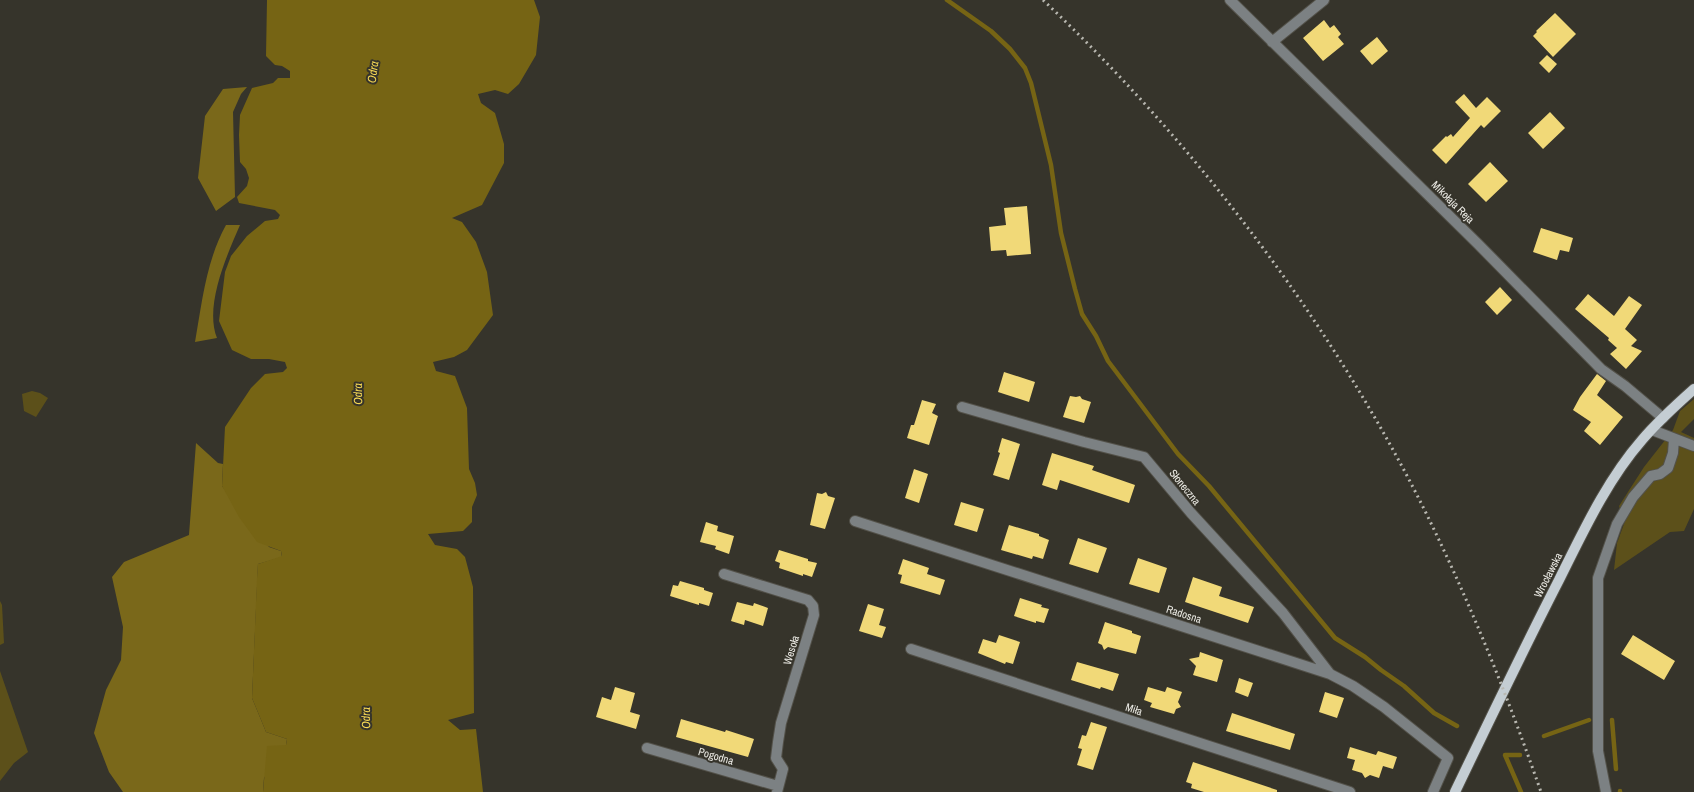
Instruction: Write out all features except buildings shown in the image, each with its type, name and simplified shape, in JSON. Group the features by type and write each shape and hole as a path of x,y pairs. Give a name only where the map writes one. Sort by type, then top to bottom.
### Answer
{"main road":[{"name":"Wrocławska","path":"1455,792 1585,529 1616,475 1642,439 1662,418 1694,389"}],"street":[{"name":"Mikołaja Reja","path":"1230,0 1473,239 1601,369 1625,386 1662,418"},
{"path":"1272,42 1324,0"},
{"name":"Słoneczna","path":"962,406 1084,442 1144,457 1191,513 1282,613 1330,674"},
{"path":"1652,430 1694,446"},
{"path":"1606,792 1598,751 1598,578 1617,524 1633,497 1651,476 1660,474 1668,468 1673,453 1674,438"},
{"name":"Radosna","path":"855,521 1330,674 1369,696 1448,758 1433,792"},
{"name":"Wesoła","path":"724,574 808,600 813,606 814,615 806,645 781,723 776,758 783,769 778,789"},
{"name":"Miła","path":"910,649 1350,792"},
{"name":"Pogodna","path":"648,748 778,789"}],"shaded area":[{"path":"247,87 241,94 233,112 235,197 216,211 198,178 205,116 223,89"},
{"path":"226,225 240,225 229,251 215,296 213,311 217,338 195,342 209,268 219,239"},
{"path":"32,391 40,393 48,398 36,417 24,411 22,394"},
{"path":"1694,399 1694,419 1681,432 1694,438 1694,509 1684,531 1670,532 1614,570 1617,543 1628,513 1620,509 1619,506 1644,467 1673,430 1680,411"},
{"path":"196,443 218,463 223,464 222,486 269,547 281,551 282,557 258,564 252,698 266,732 287,739 286,745 264,778 263,792 123,792 109,772 94,733 106,690 121,660 123,627 112,577 124,562 189,535"},
{"path":"0,601 2,605 4,643 0,645"},
{"path":"0,671 28,752 14,763 0,781"}],"water":[{"name":"Odra","path":"267,0 534,0 540,17 536,55 519,84 508,94 495,90 478,94 481,103 495,113 504,144 504,163 482,205 452,218 462,222 476,242 487,272 493,315 467,350 454,357 433,362 436,371 455,376 467,408 469,469 475,483 477,495 472,507 472,522 463,531 428,534 435,545 457,549 465,557 473,587 474,713 448,720 460,730 476,729 483,792 263,792 267,746 286,745 287,739 266,732 252,698 258,564 282,556 281,551 257,542 239,517 222,486 225,427 251,388 265,374 283,372 287,368 285,362 269,359 251,359 232,350 219,321 225,272 231,256 247,236 265,221 278,219 280,215 275,210 239,203 237,197 247,186 249,178 246,169 240,162 239,135 240,115 252,88 273,83 278,78 290,78 290,71 282,66 275,65 266,56"}],"waterway":[{"path":"947,0 991,31 1010,49 1025,68 1031,83 1051,165 1061,233 1082,314 1096,336 1108,361 1178,454 1209,486 1335,638 1365,657 1404,686 1434,713 1457,726"},
{"path":"1544,736 1589,720"},
{"path":"1612,720 1616,769"},
{"path":"1520,755 1505,755 1521,792"}],"railway":[{"path":"1043,0 1100,56 1207,176 1258,241 1305,307 1349,375 1390,445 1427,515 1459,583 1488,652 1541,792"}]}
